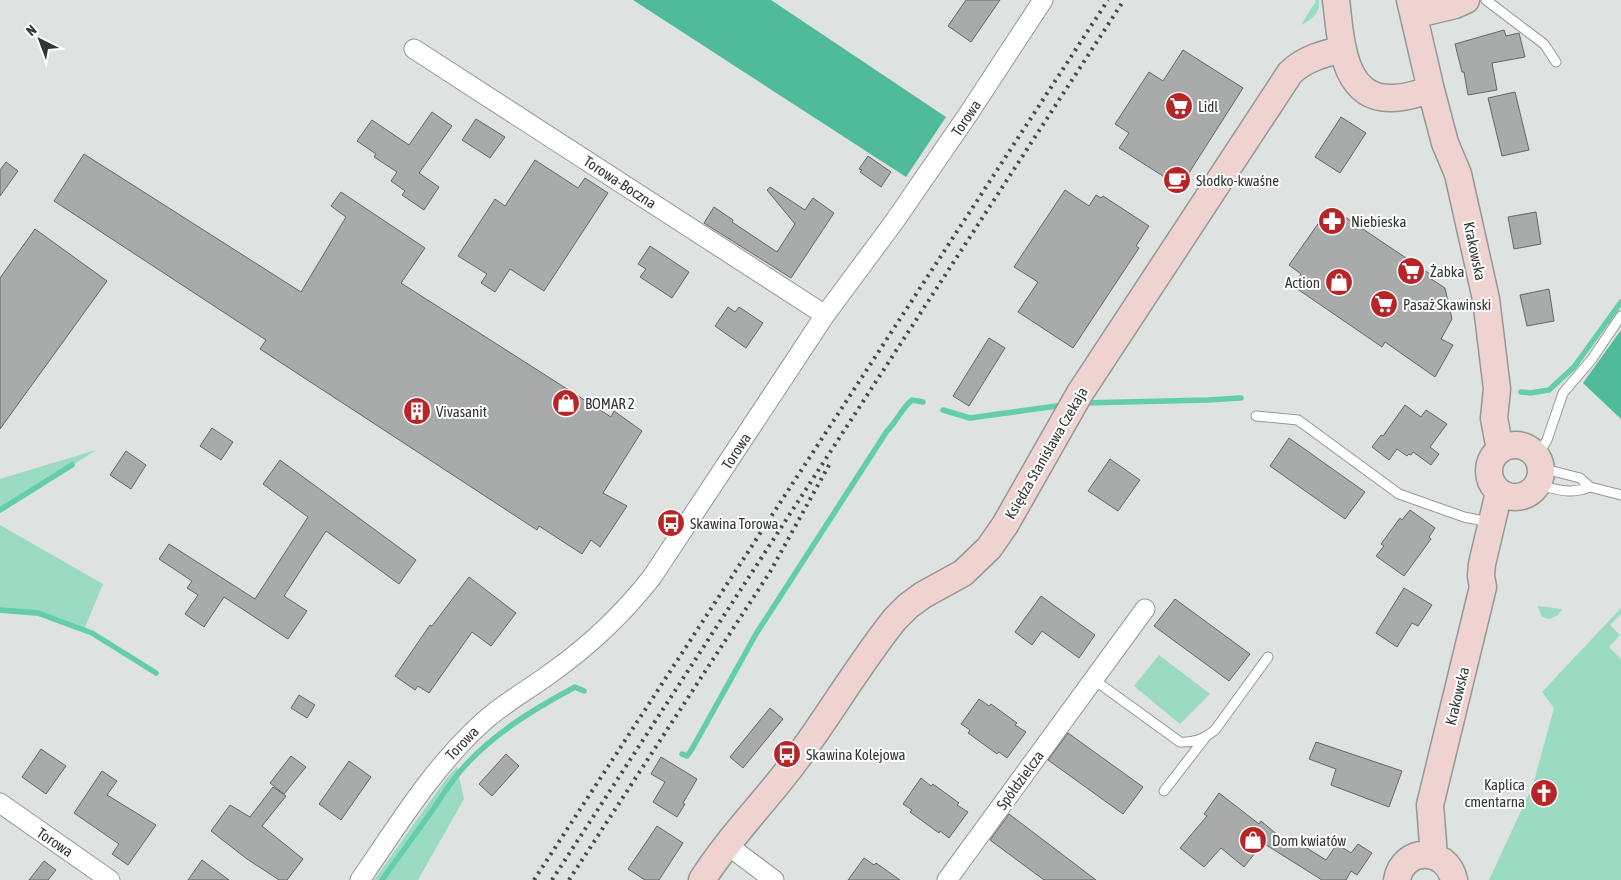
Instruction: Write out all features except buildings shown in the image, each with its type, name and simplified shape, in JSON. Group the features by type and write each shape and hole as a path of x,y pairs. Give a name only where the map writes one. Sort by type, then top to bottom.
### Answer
{"street":[{"name":"Torowa","path":"360,880 426,785 460,745 500,708 583,649 632,603 652,577 826,315 962,124 1043,0"},
{"path":"1336,0 1347,67 1354,79 1370,92 1380,97 1394,98 1431,90"},
{"path":"1420,4 1456,5 1466,0"},
{"name":"Krakowska","path":"1420,4 1431,90 1445,143 1458,174"},
{"name":"Krakowska","path":"1420,4 1455,139 1458,174 1486,299 1497,389 1494,418 1521,470 1497,567 1492,579 1483,587"},
{"name":"Torowa-Boczna","path":"414,49 826,315"},
{"name":"Księdza Stanisława Czekaja","path":"702,880 726,844 772,792 895,619 923,595 962,573 989,548 1005,525 1080,392 1290,73 1307,60 1343,49"},
{"name":"Krakowska","path":"1423,857 1417,827 1430,805 1483,587 1481,576 1482,564 1492,523 1521,470"},
{"name":"Spółdzielcza","path":"947,880 1145,609"},
{"name":"Torowa","path":"0,803 110,880"},
{"path":"726,844 774,880"},
{"path":"1397,880 1400,870 1406,862 1423,857 1442,859 1453,873 1454,880"}],"lane":[{"path":"1486,0 1544,44 1556,62"},
{"path":"1521,470 1546,440 1563,393 1592,359 1621,316"},
{"path":"1256,416 1298,420 1399,494 1464,517 1492,523"},
{"path":"1521,470 1568,492 1590,487"},
{"path":"1521,470 1580,478 1590,487 1621,495"},
{"path":"1164,791 1205,738 1215,730 1268,657"},
{"path":"1093,679 1180,742 1190,743 1205,738"}],"green space":[{"path":"633,0 771,0 946,117 906,177"},
{"path":"1314,0 1319,0 1317,12 1312,18 1301,25 1316,1"},
{"path":"1621,330 1621,419 1583,383"},
{"path":"96,450 0,513 0,479"},
{"path":"0,525 103,584 83,632 38,616 0,613"},
{"path":"1538,606 1562,609 1558,615 1550,619 1542,617"},
{"path":"1621,608 1621,614 1610,625 1620,635 1609,647 1621,659 1621,880 1489,880 1533,785 1554,708 1542,692"},
{"path":"1159,655 1210,694 1180,724 1134,686"},
{"path":"457,767 464,799 418,880 374,880 446,779"}],"waterway":[{"path":"1521,392 1530,393 1549,390 1574,367 1621,302"},
{"path":"1083,403 1241,398"},
{"path":"682,754 687,756 692,749 756,634 887,431 912,400 923,402"},
{"path":"943,410 970,418 1064,405"},
{"path":"0,510 72,465"},
{"path":"0,610 38,613 92,633 156,673"},
{"path":"382,880 451,782 475,755 501,733 545,704 575,687 584,691"}],"railway":[{"path":"534,880 1108,0"},
{"path":"552,880 1124,0"},
{"path":"569,880 770,572 829,465"}],"place":[{"name":"Lidl","path":"1179,106"},
{"name":"Słodko-kwaśne","path":"1177,180"},
{"name":"Niebieska","path":"1332,221"},
{"name":"Żabka","path":"1411,271"},
{"name":"Action","path":"1339,282"},
{"name":"Pasaż Skawinski","path":"1384,304"},
{"name":"BOMAR 2","path":"566,403"},
{"name":"Vivasanit","path":"417,411"},
{"name":"Skawina Torowa","path":"671,523"},
{"name":"Skawina Kolejowa","path":"787,754"},
{"name":"Kaplica cmentarna","path":"1544,793"},
{"name":"Dom kwiatów","path":"1253,840"}]}
